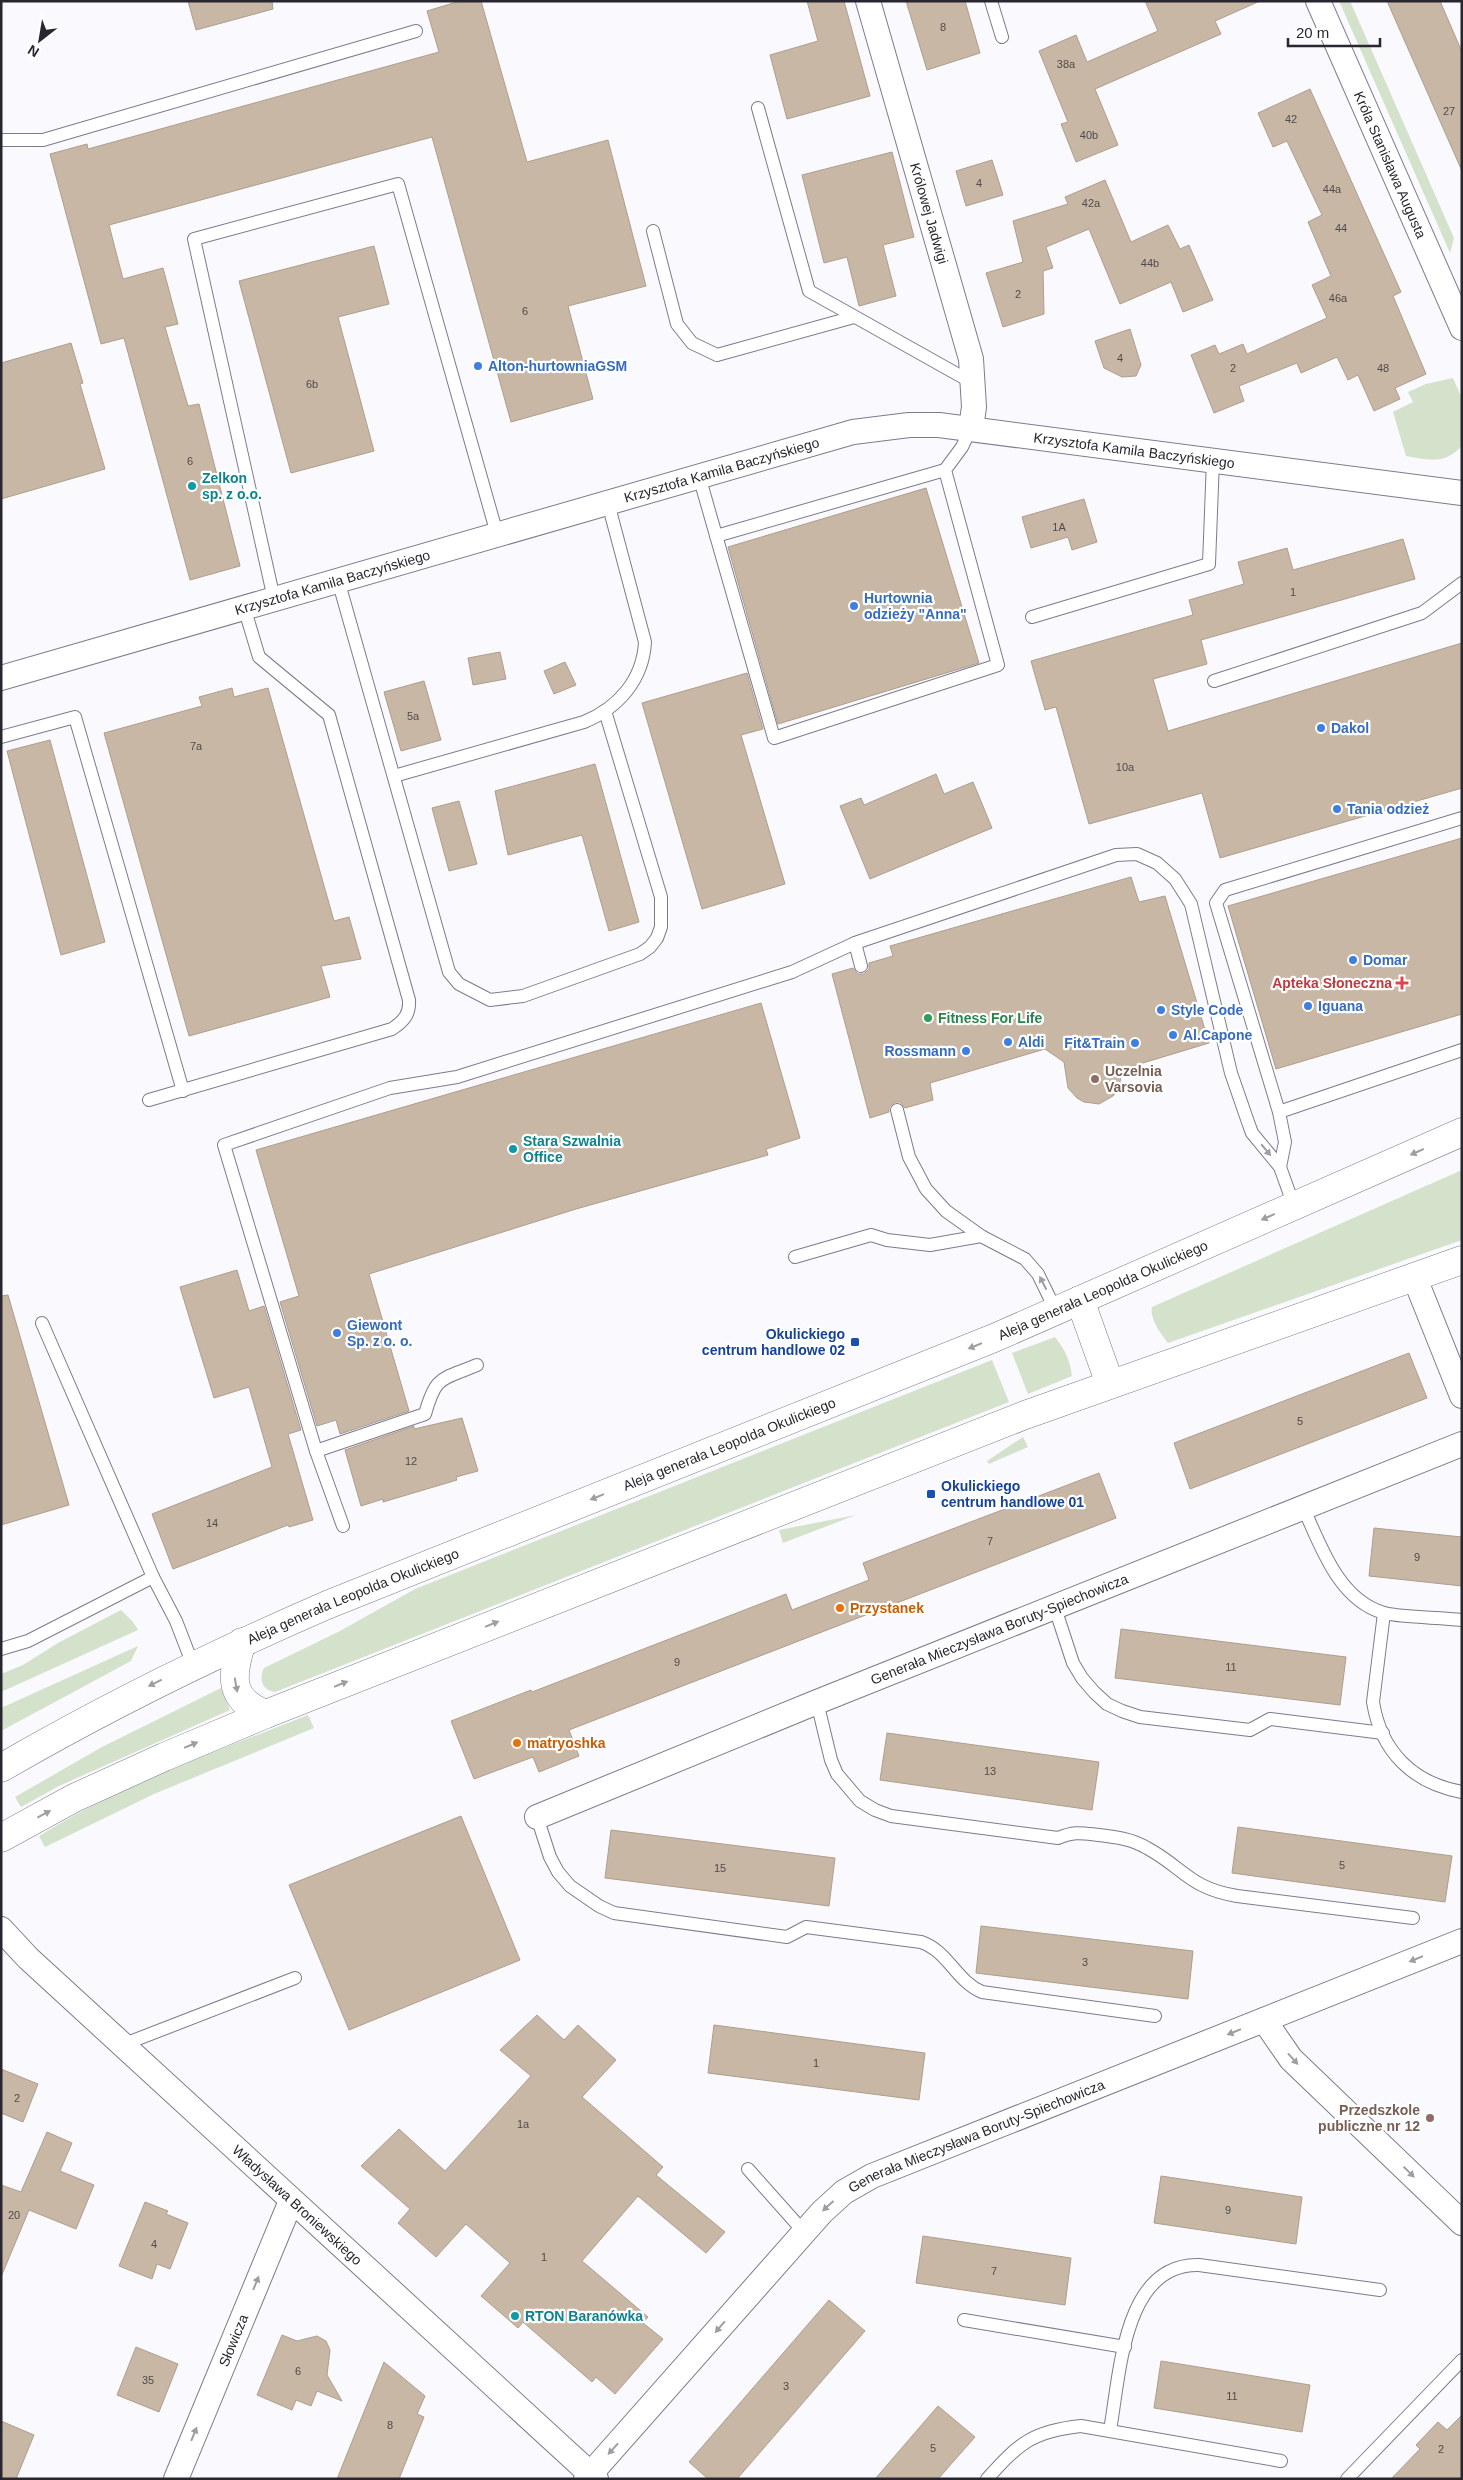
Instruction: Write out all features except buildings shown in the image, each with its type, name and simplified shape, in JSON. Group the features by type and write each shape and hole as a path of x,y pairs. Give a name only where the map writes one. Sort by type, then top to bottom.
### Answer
{"main road":[{"name":"Aleja generała Leopolda Okulickiego","path":"1,1768 115,1704 242,1642 327,1605 840,1402 1068,1306 1462,1132"},
{"path":"1,1838 92,1790 164,1756 266,1714 1016,1419 1462,1260"},
{"path":"1068,1306 1110,1384"},
{"path":"242,1642 235,1663 234,1681 238,1694 250,1708 266,1714"}],"street":[{"name":"Królowej Jadwigi","path":"868,1 972,359 974,407 971,428"},
{"name":"Króla Stanisława Augusta","path":"1318,1 1462,328"},
{"name":"Krzysztofa Kamila Baczyńskiego","path":"1,678 853,432 909,425 971,428 1462,493"},
{"path":"1414,1276 1462,1396"},
{"name":"Generała Mieczysława Boruty-Spiechowicza","path":"537,1817 817,1702 1304,1509 1462,1444"},
{"name":"Władysława Broniewskiego","path":"1,1930 28,1958 591,2477"},
{"name":"Generała Mieczysława Boruty-Spiechowicza","path":"591,2477 804,2232 844,2192 872,2176 1462,1941"},
{"path":"1264,2020 1292,2058 1457,2213"},
{"name":"Słowicza","path":"176,2479 291,2201"}],"lane":[{"path":"991,1 1002,37"},
{"path":"1,140 43,140 416,31"},
{"path":"758,108 810,292 973,383"},
{"path":"274,599 194,239 398,184 497,534"},
{"path":"653,231 677,324 692,343 717,355 854,316"},
{"path":"716,536 945,470 955,458 971,428"},
{"path":"1032,618 1209,564 1213,460"},
{"path":"699,476 774,738 998,665 945,470"},
{"path":"394,776 584,722 605,711 622,697 633,683 644,658 645,642 608,503"},
{"path":"338,580 449,972 459,984 490,1000 523,996 640,954 657,938 662,927 661,897 605,711"},
{"path":"1214,682 1422,613 1462,583"},
{"path":"150,1100 392,1029 407,1017 410,1008 329,715 259,657 244,607"},
{"path":"1,737 75,717 183,1091"},
{"path":"1280,1167 1285,1142 1279,1112 1216,903 1225,890 1462,818"},
{"path":"343,1526 316,1451 224,1145 390,1088 457,1077 792,972 855,943 1116,854 1137,854 1157,863 1175,879 1191,904 1231,1073 1252,1133 1280,1167 1294,1206"},
{"path":"855,943 861,966"},
{"path":"1279,1112 1462,1050"},
{"path":"897,1110 909,1157 926,1188 946,1211 981,1236 1025,1259 1068,1306"},
{"path":"795,1257 871,1235 887,1240 930,1245 981,1236"},
{"path":"42,1323 153,1577 176,1621 193,1665"},
{"path":"316,1451 425,1414 432,1391 440,1380 477,1365"},
{"path":"1304,1509 1326,1557 1344,1585 1356,1596 1384,1613 1462,1620"},
{"path":"1,1649 28,1641 153,1577"},
{"path":"1055,1608 1073,1663 1082,1678 1107,1704 1122,1711 1140,1717 1250,1730 1270,1719 1383,1733"},
{"path":"1384,1613 1373,1702 1375,1714 1383,1733 1396,1755 1415,1775 1442,1788 1462,1792"},
{"path":"817,1702 831,1760 837,1774 860,1801 890,1816 1058,1838 1074,1832 1126,1839 1147,1847 1189,1880 1217,1892 1413,1918"},
{"path":"537,1817 550,1857 570,1886 583,1897 614,1912 787,1937 806,1927 921,1942 938,1950 962,1979 982,1992 1155,2016"},
{"path":"122,2045 295,1978"},
{"path":"748,2169 804,2232"},
{"path":"1110,2430 1125,2347 1134,2311 1148,2288 1173,2268 1187,2264 1380,2290"},
{"path":"964,2320 1125,2347"},
{"path":"1347,2479 1462,2360"},
{"path":"987,2479 1026,2440 1059,2428 1081,2426 1281,2461"}],"green space":[{"path":"1339,1 1350,1 1454,238 1450,253"},
{"path":"1453,378 1462,399 1462,445 1450,456 1436,460 1406,456 1393,412 1413,402 1408,392 1426,384"},
{"path":"1462,1170 1462,1240 1168,1343 1156,1326 1152,1316 1152,1307"},
{"path":"1055,1337 1066,1355 1072,1376 1028,1394 1012,1353"},
{"path":"992,1360 1009,1402 275,1692 267,1689 262,1683 264,1668 340,1631 415,1589"},
{"path":"1023,1437 1028,1447 989,1464 987,1461"},
{"path":"856,1515 783,1543 779,1530"},
{"path":"121,1610 138,1630 1,1692 1,1674 23,1665 58,1643"},
{"path":"138,1646 131,1661 1,1731 1,1708"},
{"path":"221,1688 230,1710 59,1786 21,1807 15,1797 102,1747"},
{"path":"308,1715 314,1728 154,1794 45,1847 39,1836 103,1800 206,1755"}],"place":[{"name":"Alton-hurtowniaGSM","path":"478,366"},
{"name":"Zelkon sp. z o.o.","path":"192,486"},
{"name":"Hurtownia odzieży \"Anna\"","path":"854,606"},
{"name":"Dakol","path":"1321,728"},
{"name":"Tania odzież","path":"1337,809"},
{"name":"Domar","path":"1353,960"},
{"name":"Apteka Słoneczna","path":"1402,983"},
{"name":"Iguana","path":"1308,1006"},
{"name":"Style Code","path":"1161,1010"},
{"name":"Fitness For Life","path":"928,1018"},
{"name":"Al.Capone","path":"1173,1035"},
{"name":"Aldi","path":"1008,1042"},
{"name":"Fit&Train","path":"1135,1043"},
{"name":"Rossmann","path":"966,1051"},
{"name":"Uczelnia Varsovia","path":"1095,1079"},
{"name":"Stara Szwalnia Office","path":"513,1149"},
{"name":"Giewont Sp. z o. o.","path":"337,1333"},
{"name":"Okulickiego centrum handlowe 02","path":"855,1342"},
{"name":"Okulickiego centrum handlowe 01","path":"931,1494"},
{"name":"Przystanek","path":"840,1608"},
{"name":"matryoshka","path":"517,1743"},
{"name":"Przedszkole publiczne nr 12","path":"1430,2118"},
{"name":"RTON Baranówka","path":"515,2316"}]}
